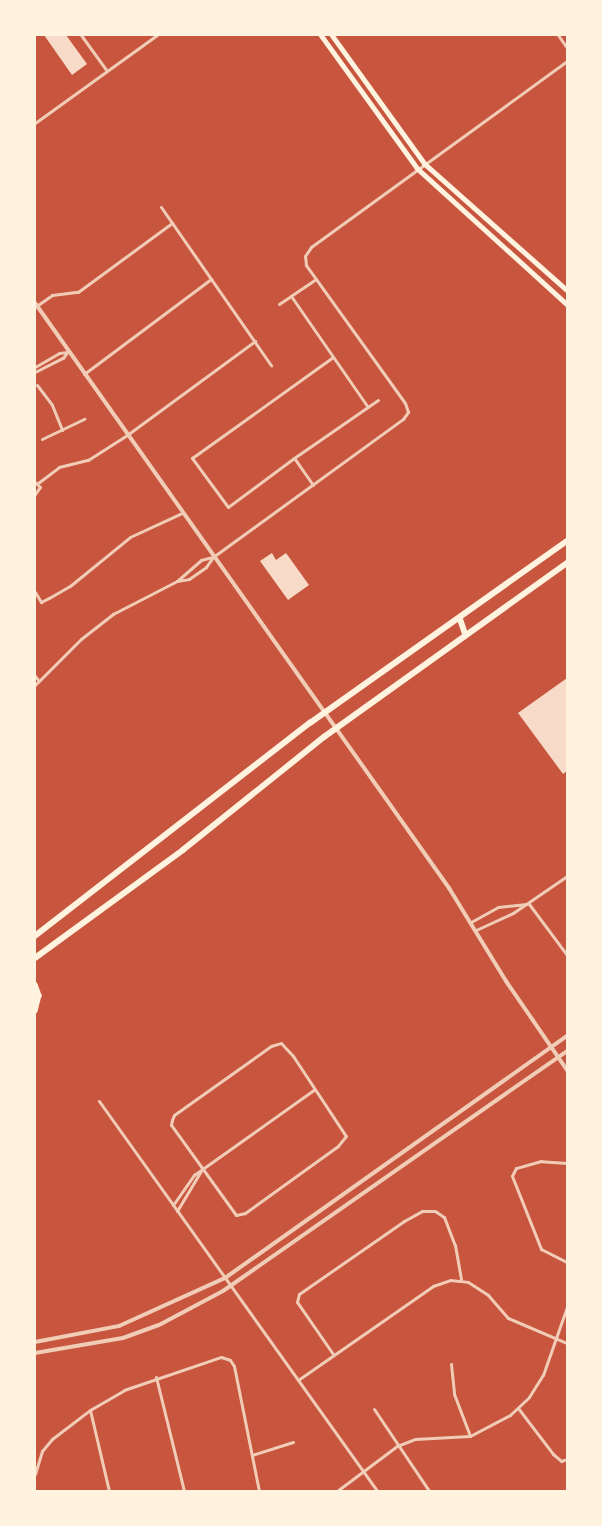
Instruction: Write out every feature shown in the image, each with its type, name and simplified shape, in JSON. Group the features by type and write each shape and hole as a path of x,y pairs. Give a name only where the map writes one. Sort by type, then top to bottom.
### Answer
{"highway":[{"path":"35,936 325,713 567,541"},
{"path":"35,958 184,850 336,729 567,563"},
{"path":"460,618 466,635"},
{"path":"452,624 466,635"}],"main road":[{"path":"321,35 418,169 567,304"},
{"path":"332,35 425,164 567,290"},
{"path":"35,984 39,995 35,1011"}],"street":[{"path":"81,35 107,71"},
{"path":"35,123 157,35"},
{"path":"558,35 567,48"},
{"path":"177,581 189,579 206,567 213,557 403,419 408,412 306,265 305,256 310,247 567,61"},
{"path":"161,207 271,364"},
{"path":"172,223 78,292 52,295 35,305 471,922 506,981 567,1070"},
{"path":"84,374 211,279"},
{"path":"279,304 316,279"},
{"path":"291,296 368,407"},
{"path":"35,494 40,490 36,482 59,467 88,460 127,435 254,342"},
{"path":"35,368 59,353 68,352"},
{"path":"35,372 63,358 68,352"},
{"path":"334,357 192,458 228,507 294,458 378,400"},
{"path":"36,385 52,405 62,430"},
{"path":"42,439 84,418"},
{"path":"294,458 313,485"},
{"path":"35,592 41,602 70,586 130,537 182,514"},
{"path":"35,685 81,639 112,614 177,581 201,560 213,557"},
{"path":"35,676 39,681"},
{"path":"476,930 529,904 567,876"},
{"path":"471,922 498,907 529,904"},
{"path":"529,904 567,955"},
{"path":"35,1342 119,1326 226,1278 567,1036"},
{"path":"281,1043 316,1089 346,1136 338,1146 240,1215 233,1213 202,1169 172,1120 174,1115 271,1046 281,1043"},
{"path":"35,1353 123,1338 159,1325 231,1286 567,1051"},
{"path":"174,1205 202,1169 316,1089"},
{"path":"99,1101 377,1491"},
{"path":"567,1163 541,1161 516,1168 512,1173 513,1186 541,1249 567,1262"},
{"path":"177,1211 202,1169"},
{"path":"333,1354 297,1302 299,1294 422,1210 435,1211 444,1217 455,1245 461,1279"},
{"path":"298,1380 434,1286 461,1279 488,1295 513,1322 567,1344"},
{"path":"337,1491 397,1446 414,1439 470,1436 492,1426 518,1408 537,1387 557,1340 567,1307"},
{"path":"35,1474 42,1451 52,1439 90,1410 124,1390 156,1377 221,1358 228,1359 234,1366 258,1491"},
{"path":"451,1364 454,1394 470,1436"},
{"path":"156,1377 184,1491"},
{"path":"518,1408 553,1454 561,1460 567,1459"},
{"path":"374,1409 397,1446 429,1491"},
{"path":"90,1410 109,1491"},
{"path":"252,1455 293,1442"}],"building":[{"path":"44,35 66,35 87,64 72,75"},
{"path":"272,553 276,560 286,553 309,585 288,600 260,561"},
{"path":"567,678 567,771 563,774 518,713"}]}
